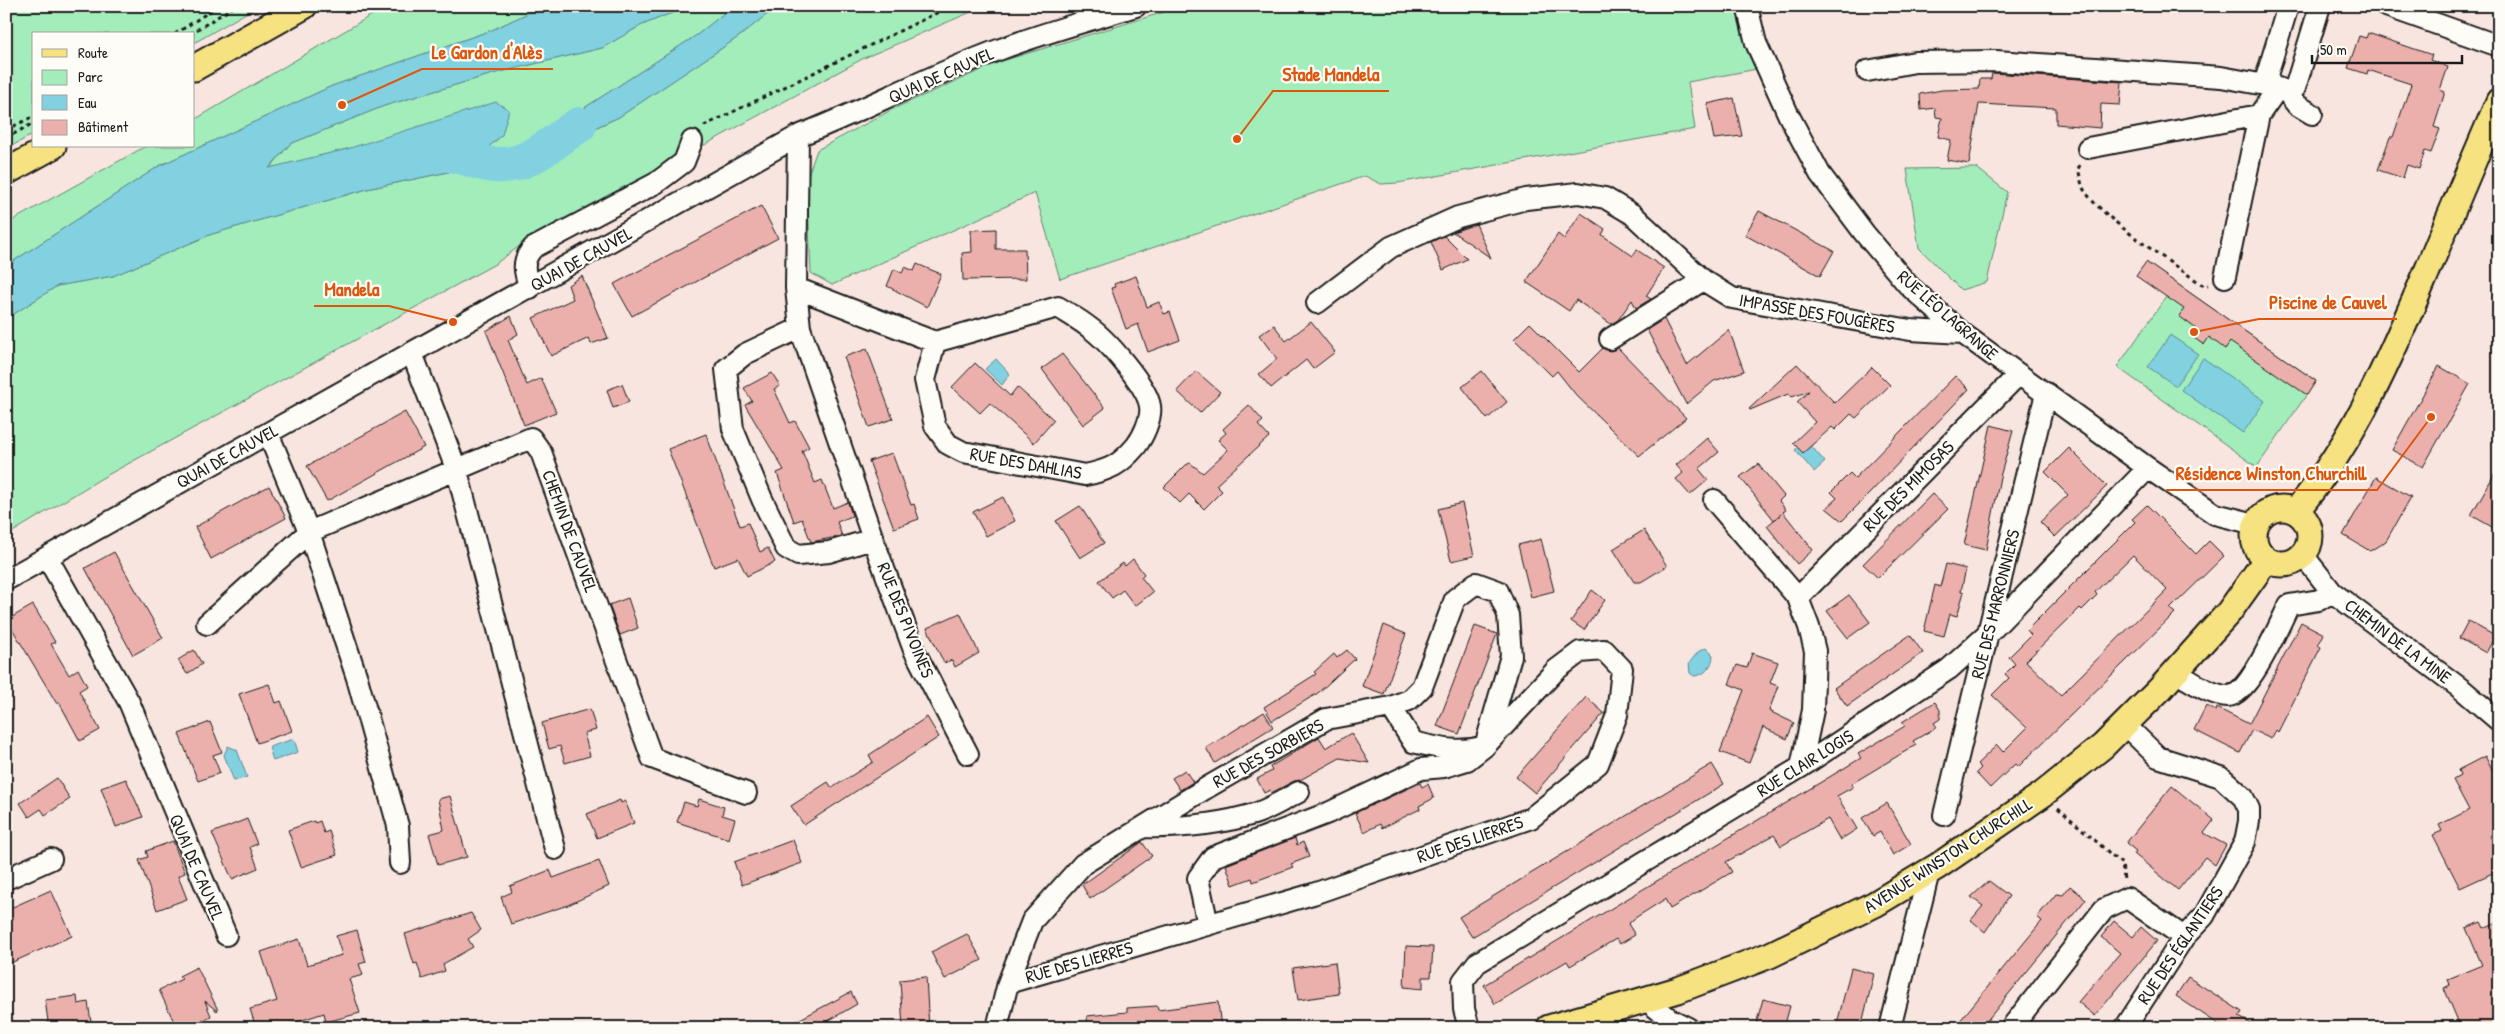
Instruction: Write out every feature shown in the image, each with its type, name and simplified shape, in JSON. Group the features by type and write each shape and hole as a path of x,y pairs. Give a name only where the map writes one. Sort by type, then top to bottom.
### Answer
{"main road":[{"path":"195,67 304,6"},
{"path":"2296,511 2317,486 2355,429 2395,348 2499,101"},
{"path":"2482,141 2499,120"},
{"path":"6,172 49,148"},
{"path":"2281,507 2296,511 2307,524 2310,532 2310,540 2303,555 2289,563 2274,563 2266,560 2256,548 2253,540 2255,524 2266,512 2273,508 2281,507"},
{"name":"AVENUE WINSTON CHURCHILL","path":"1549,1028 1646,1000 1706,980 1770,955 1876,904 1929,872 2043,794 2103,746 2175,672 2229,612 2266,560"}],"street":[{"name":"QUAI DE CAUVEL","path":"6,580 530,288 798,136 1002,48 1136,6"},
{"name":"RUE LÉO LAGRANGE","path":"1747,6 1756,42 1789,116 1820,174 1865,234 1909,286 1962,333 2148,468 2215,514 2255,524"},
{"path":"2288,6 2267,75 2297,106 2312,114"},
{"path":"1867,71 1915,62 1996,61 2221,77 2278,88 2295,88 2320,6"},
{"path":"2386,6 2499,46"},
{"path":"2225,277 2259,115 2278,88"},
{"path":"2088,148 2259,115"},
{"path":"798,136 796,288 934,342"},
{"path":"530,288 523,268 527,255 533,248 656,183 684,162 692,141"},
{"name":"IMPASSE DES FOUGÈRES","path":"1317,303 1391,247 1458,217 1526,199 1578,193 1605,198 1632,214 1703,280 1732,298 1910,330 1962,333"},
{"path":"1610,339 1703,280"},
{"name":"RUE DES PIVOINES","path":"796,288 800,328 873,539 914,650 968,754"},
{"name":"RUE DES DAHLIAS","path":"1058,307 1091,328 1136,376 1150,406 1146,429 1139,442 1122,463 1101,472 1085,475 963,452 948,444 935,426 925,380 934,342 1058,307"},
{"name":"RUE DES PIVOINES","path":"800,328 745,354 726,369 733,429 762,499 786,548 798,555 830,552 873,539"},
{"path":"412,353 457,471 555,849"},
{"name":"RUE DES MIMOSAS","path":"1798,598 2018,375"},
{"name":"RUE DES MARRONNIERS","path":"1944,815 2046,393"},
{"path":"268,433 310,532 357,678 398,826 400,863"},
{"name":"CHEMIN DE CAUVEL","path":"207,624 310,532 531,438 541,452 652,758 746,793"},
{"name":"RUE CLAIR LOGIS","path":"1469,1028 1464,1009 1463,981 1477,963 1801,767 1949,669 1988,634 2148,468"},
{"path":"1714,500 1798,598 1815,651 1813,710 1801,767"},
{"name":"CHEMIN DE LA MINE","path":"2303,555 2332,592 2464,691 2499,721"},
{"name":"QUAI DE CAUVEL","path":"47,558 129,702 226,935"},
{"name":"RUE DES SORBIERS","path":"996,1028 1008,983 1032,921 1083,864 1208,786 1326,719 1391,707 1409,700 1422,687 1455,599 1476,583 1498,591 1508,615 1511,656 1485,746"},
{"path":"2175,672 2215,692 2229,696 2240,692 2254,673 2289,605 2319,600 2332,592"},
{"name":"RUE DES LIERRES","path":"1008,983 1313,894 1531,818 1598,764 1617,715 1622,669 1604,650 1580,652 1556,670 1485,746"},
{"path":"1391,707 1413,742 1447,750 1468,751 1485,746"},
{"name":"RUE DES ÉGLANTIERS","path":"2125,725 2158,757 2221,776 2243,797 2249,809 2250,821 2245,842 2204,916 2184,937 2125,1028"},
{"path":"1208,924 1198,878 1213,857 1328,814 1421,769 1467,760 1485,746"},
{"path":"1143,827 1161,828 1231,819 1256,813 1299,792"},
{"path":"6,879 51,859"},
{"path":"1890,1028 1929,872"},
{"path":"2012,1028 2104,909 2127,898 2184,937"},
{"path":"1646,1000 1670,1019 1688,1028"}],"path":[{"path":"178,32 218,6"},
{"path":"193,32 235,6"},
{"path":"692,141 688,134 951,6"},
{"path":"6,130 32,117"},
{"path":"6,138 32,124"},
{"path":"2088,148 2078,169 2084,188 2106,214 2204,286 2217,285 2225,277"},
{"path":"2043,794 2122,864 2127,898"}],"green space":[{"path":"6,6 258,6 195,42 195,32 32,32 32,135 6,149"},
{"path":"387,6 543,6 492,30 332,86 159,166 6,266 6,224 142,148 195,148 195,119"},
{"path":"703,6 733,6 697,35 575,114 541,153 619,117 740,36 766,15 787,6 985,6 864,58 521,245 495,264 102,478 6,536 6,319 57,286 113,276 212,234 367,189 467,168 492,165 482,153 502,135 347,149 269,169 290,144 384,106 496,73 602,48 640,26 669,14"},
{"path":"1184,6 1737,6 1757,69 1688,82 1695,129 1398,183 1381,184 1365,176 1060,279 1035,193 832,285 811,273 807,178 817,150 895,108 1002,61"},
{"path":"1977,168 2007,192 1987,282 1961,290 1919,248 1907,169"},
{"path":"2146,262 2316,381 2257,467 2117,367 2166,297"}],"water":[{"path":"543,6 703,6 669,14 640,26 602,48 496,73 384,106 290,144 269,168 347,149 496,102 509,110 502,135 482,153 493,165 467,168 367,189 212,234 113,276 57,286 6,319 6,266 159,166 332,86 492,30"},
{"path":"733,6 787,6 766,15 740,36 619,117 539,153 575,114 697,35"},
{"path":"2170,335 2198,354 2176,386 2148,367"},
{"path":"2203,358 2265,401 2243,433 2181,390"},
{"path":"996,359 1010,374 1002,385 985,369"},
{"path":"1806,440 1825,462 1814,472 1795,450"},
{"path":"1706,648 1713,655 1712,662 1705,672 1694,676 1690,673 1689,663 1699,651"},
{"path":"294,739 298,752 273,761 269,747"},
{"path":"228,746 237,750 247,777 234,781 224,755"}],"building":[{"path":"2368,33 2432,55 2430,60 2448,67 2440,90 2445,92 2434,127 2440,129 2431,153 2425,151 2419,169 2407,165 2403,178 2378,170 2390,137 2393,137 2411,84 2368,70 2367,74 2348,68 2359,36 2366,38"},
{"path":"1992,73 2122,82 2120,105 2101,104 2100,128 2056,124 2056,108 1979,104 1969,164 1947,160 1951,140 1938,137 1942,118 1936,117 1935,108 1921,110 1920,94 1942,90 1979,89 1980,79 1991,79"},
{"path":"1734,98 1742,136 1714,139 1707,104"},
{"path":"761,206 778,238 632,316 614,284"},
{"path":"1759,211 1834,251 1820,276 1745,235"},
{"path":"1581,213 1605,229 1602,235 1633,256 1637,250 1664,268 1646,296 1651,299 1636,308 1632,300 1618,320 1611,324 1576,300 1569,311 1526,282 1558,234 1564,239"},
{"path":"1476,224 1491,258 1453,232"},
{"path":"996,229 996,249 1025,249 1026,279 963,280 962,253 972,252 971,230"},
{"path":"1444,236 1467,259 1443,270 1431,242"},
{"path":"2146,262 2316,381 2307,395 2230,342 2225,349 2209,337 2204,345 2190,335 2195,328 2179,316 2184,309 2136,276"},
{"path":"917,264 941,274 927,307 887,286 894,269 902,273 905,267 914,271"},
{"path":"582,276 608,338 591,344 589,338 551,356 533,318 573,299 568,285"},
{"path":"1136,276 1147,307 1159,302 1164,314 1170,312 1180,340 1148,352 1138,324 1126,329 1111,288 1115,287 1114,284"},
{"path":"511,316 518,334 508,340 527,385 541,378 556,412 524,425 486,331"},
{"path":"1664,319 1687,365 1729,330 1744,371 1714,381 1686,404 1647,330"},
{"path":"1311,322 1335,352 1313,369 1306,360 1271,388 1259,374 1277,359 1259,335 1274,325 1286,341"},
{"path":"1530,323 1579,372 1603,348 1610,351 1618,348 1686,418 1639,456 1576,395 1557,371 1552,376 1514,339"},
{"path":"867,349 893,419 869,427 844,357"},
{"path":"1062,354 1105,408 1083,425 1042,369"},
{"path":"975,363 1010,396 1017,387 1054,420 1034,443 990,403 980,413 952,387"},
{"path":"1797,364 1835,403 1872,367 1890,385 1856,418 1851,414 1835,430 1832,427 1803,453 1793,443 1815,422 1797,402 1809,391 1792,397 1788,394 1749,409"},
{"path":"2439,366 2470,384 2423,467 2392,450"},
{"path":"1196,371 1220,392 1200,413 1177,391"},
{"path":"1482,371 1507,402 1487,419 1462,387"},
{"path":"772,373 780,386 774,389 790,423 795,421 809,447 802,451 815,483 822,480 833,508 848,502 852,516 837,522 842,536 811,542 802,519 794,522 777,473 784,470 745,405 752,401 744,388"},
{"path":"1955,376 1969,389 1870,493 1842,521 1826,508 1837,498 1831,492 1850,473 1855,478"},
{"path":"622,384 629,402 613,408 607,390"},
{"path":"1249,405 1263,421 1258,425 1269,437 1216,485 1222,491 1204,509 1189,494 1180,503 1164,487 1186,465 1190,463 1203,473 1228,450 1218,440 1226,433 1223,429"},
{"path":"405,412 424,447 327,501 307,466"},
{"path":"1991,425 2013,431 2000,477 1986,550 1964,545"},
{"path":"706,434 740,526 748,523 760,552 768,548 775,562 747,576 738,558 714,567 668,449"},
{"path":"1707,438 1719,452 1699,469 1708,480 1690,495 1676,479 1683,473 1676,465"},
{"path":"2069,448 2107,486 2055,537 2040,522 2068,495 2045,472"},
{"path":"892,453 911,505 914,504 919,519 894,528 869,461"},
{"path":"1758,464 1784,496 1779,501 1786,510 1783,512 1813,550 1797,564 1767,526 1774,520 1740,477"},
{"path":"2499,466 2499,531 2471,515"},
{"path":"2376,477 2411,497 2386,541 2370,551 2343,535"},
{"path":"269,486 286,518 211,559 195,527"},
{"path":"1932,494 1948,509 1878,578 1863,564"},
{"path":"1003,497 1015,521 986,536 973,512"},
{"path":"1462,503 1474,556 1451,561 1438,509"},
{"path":"2147,505 2196,554 2209,541 2224,556 2170,609 2175,613 2018,767 2015,764 1990,788 1976,773 1981,768 1977,764 1997,745 2003,752 2027,728 1992,695 2009,678 2005,674 2015,664 2009,657 2031,635 2027,630 2135,522 2132,519","holes":["2133,555 2167,590 2061,695 2026,661 2080,608 2082,610 2097,595 2095,592"]},
{"path":"1080,506 1104,543 1080,558 1056,521"},
{"path":"1644,530 1667,566 1641,582 1634,582 1613,549"},
{"path":"1541,539 1554,591 1531,597 1518,545"},
{"path":"114,552 163,638 133,655 85,568"},
{"path":"1133,559 1144,574 1141,577 1153,592 1135,606 1123,590 1112,598 1099,581 1123,563 1125,566"},
{"path":"1946,564 1966,569 1961,591 1964,592 1957,616 1950,614 1944,636 1924,631 1935,585 1940,587"},
{"path":"1592,590 1605,600 1584,630 1571,621"},
{"path":"1849,595 1870,622 1848,638 1827,611"},
{"path":"628,598 638,628 620,635 609,605"},
{"path":"33,605 55,642 51,644 69,675 78,669 87,686 79,691 100,730 80,741 59,702 57,704 7,620"},
{"path":"960,613 979,653 955,667 952,660 944,663 927,628"},
{"path":"2468,621 2495,636 2486,653 2459,638"},
{"path":"2301,622 2324,634 2318,645 2321,647 2278,732 2276,730 2271,739 2252,730 2240,753 2194,730 2206,706 2216,711 2217,708 2249,724"},
{"path":"1384,625 1406,634 1384,694 1362,686"},
{"path":"1475,626 1497,634 1459,734 1437,726"},
{"path":"1910,635 1923,653 1847,706 1834,688"},
{"path":"194,650 202,664 187,674 178,660"},
{"path":"1347,650 1355,659 1318,693 1272,721 1264,707 1316,674 1314,672 1334,654 1337,658"},
{"path":"1752,653 1778,662 1770,683 1778,686 1769,711 1794,723 1787,739 1763,727 1749,763 1720,752 1744,690 1729,684 1737,665 1747,668"},
{"path":"269,684 276,703 281,701 292,731 257,743 239,694"},
{"path":"1586,697 1604,713 1535,793 1516,777"},
{"path":"1935,702 1940,710 1940,719 1934,723 1937,727 1913,741 1916,745 1851,784 1853,787 1837,796 1857,829 1840,840 1828,819 1781,846 1774,835 1726,862 1732,872 1670,909 1665,899 1635,918 1628,924 1635,935 1620,944 1616,939 1570,966 1567,961 1495,1004 1484,985 1861,758 1858,754 1905,726 1902,722"},
{"path":"590,709 596,730 584,733 590,756 565,763 560,746 549,749 542,723"},
{"path":"1264,712 1273,727 1215,763 1206,748"},
{"path":"927,717 939,737 804,825 791,806 828,782 832,788 873,762 869,755"},
{"path":"210,722 222,752 213,755 220,773 198,781 179,734"},
{"path":"1351,733 1369,763 1340,758 1300,780 1294,781 1271,793 1270,790 1264,793 1257,779 1272,771 1270,767 1319,737 1326,748"},
{"path":"2485,756 2494,774 2499,771 2499,832 2490,836 2499,853 2499,870 2460,888 2433,835 2442,831 2439,825 2469,810 2453,780 2460,776 2458,770"},
{"path":"1712,764 1724,784 1472,937 1459,917"},
{"path":"1185,770 1193,782 1180,790 1172,778"},
{"path":"57,778 70,799 45,815 41,809 29,817 20,803"},
{"path":"126,779 143,817 116,827 101,788"},
{"path":"1420,783 1422,787 1428,784 1434,798 1419,806 1420,809 1382,828 1380,824 1364,832 1355,813"},
{"path":"2172,786 2214,820 2204,833 2226,845 2215,865 2205,857 2178,890 2134,854 2136,851 2126,843"},
{"path":"450,796 467,857 438,865 429,834 444,830 438,799"},
{"path":"699,799 724,807 722,815 735,819 729,839 677,822 684,802 697,806"},
{"path":"620,800 621,803 625,801 634,823 597,838 587,814"},
{"path":"1887,803 1911,844 1893,855 1880,832 1873,836 1862,818"},
{"path":"247,819 257,844 250,847 258,868 232,879 212,833"},
{"path":"314,821 315,823 320,821 324,833 329,831 337,855 301,867 288,830"},
{"path":"1295,838 1297,845 1303,842 1309,857 1291,864 1293,867 1253,882 1252,878 1233,885 1226,865"},
{"path":"793,840 802,863 742,885 734,862"},
{"path":"173,841 185,873 178,876 187,899 157,910 139,860 148,857 146,851"},
{"path":"1142,842 1152,856 1090,899 1082,885"},
{"path":"599,861 609,886 568,905 511,924 501,897 512,892 510,886 550,870 553,878"},
{"path":"1989,881 2009,896 1985,932 1971,920 1983,906 1971,897"},
{"path":"2070,886 2086,899 1981,1028 1954,1028 2042,921 2037,917 2056,894 2063,895"},
{"path":"51,890 72,936 6,965 6,910"},
{"path":"471,913 481,930 468,939 473,947 443,964 445,971 422,979 417,963 414,964 405,934"},
{"path":"2114,921 2133,937 2141,927 2157,941 2095,1016 2078,1002 2120,953 2101,937"},
{"path":"2499,921 2499,1028 2461,1028 2444,988 2450,985 2448,979 2482,965 2466,928 2481,922 2484,928"},
{"path":"357,930 366,962 359,964 363,975 349,979 360,1013 326,1022 324,1013 277,1028 256,1028 250,1009 277,1001 261,952 299,939 307,965 342,955 336,936"},
{"path":"967,934 982,960 945,979 931,952"},
{"path":"1406,946 1433,947 1431,977 1423,977 1423,989 1404,987"},
{"path":"1335,962 1339,994 1298,1000 1293,968"},
{"path":"197,967 218,1010 205,1001 211,1016 186,1028 177,1028 159,990 182,979 179,976"},
{"path":"1851,968 1874,974 1861,1028 1836,1028"},
{"path":"926,977 929,1028 903,1028 900,980"},
{"path":"2188,977 2242,1012 2239,1017 2259,1028 2224,1028 2176,996"},
{"path":"851,992 857,1004 816,1028 783,1028"},
{"path":"77,996 78,1004 88,1002 91,1022 49,1028 45,1000"},
{"path":"1763,999 1790,1006 1784,1028 1755,1028"},
{"path":"1218,1002 1221,1028 1088,1028 1087,1016 1127,1012 1127,1008 1157,1006 1158,1010"}],"waterway":[{"path":"445,154 457,155 482,163 506,165 529,158 579,125"}],"place":[{"name":"Le Gardon d'Alès","path":"342,105"},
{"name":"Stade Mandela","path":"1237,139"},
{"name":"Mandela","path":"453,322"},
{"name":"Piscine de Cauvel","path":"2194,332"},
{"name":"Résidence Winston Churchill","path":"2431,417"}]}
